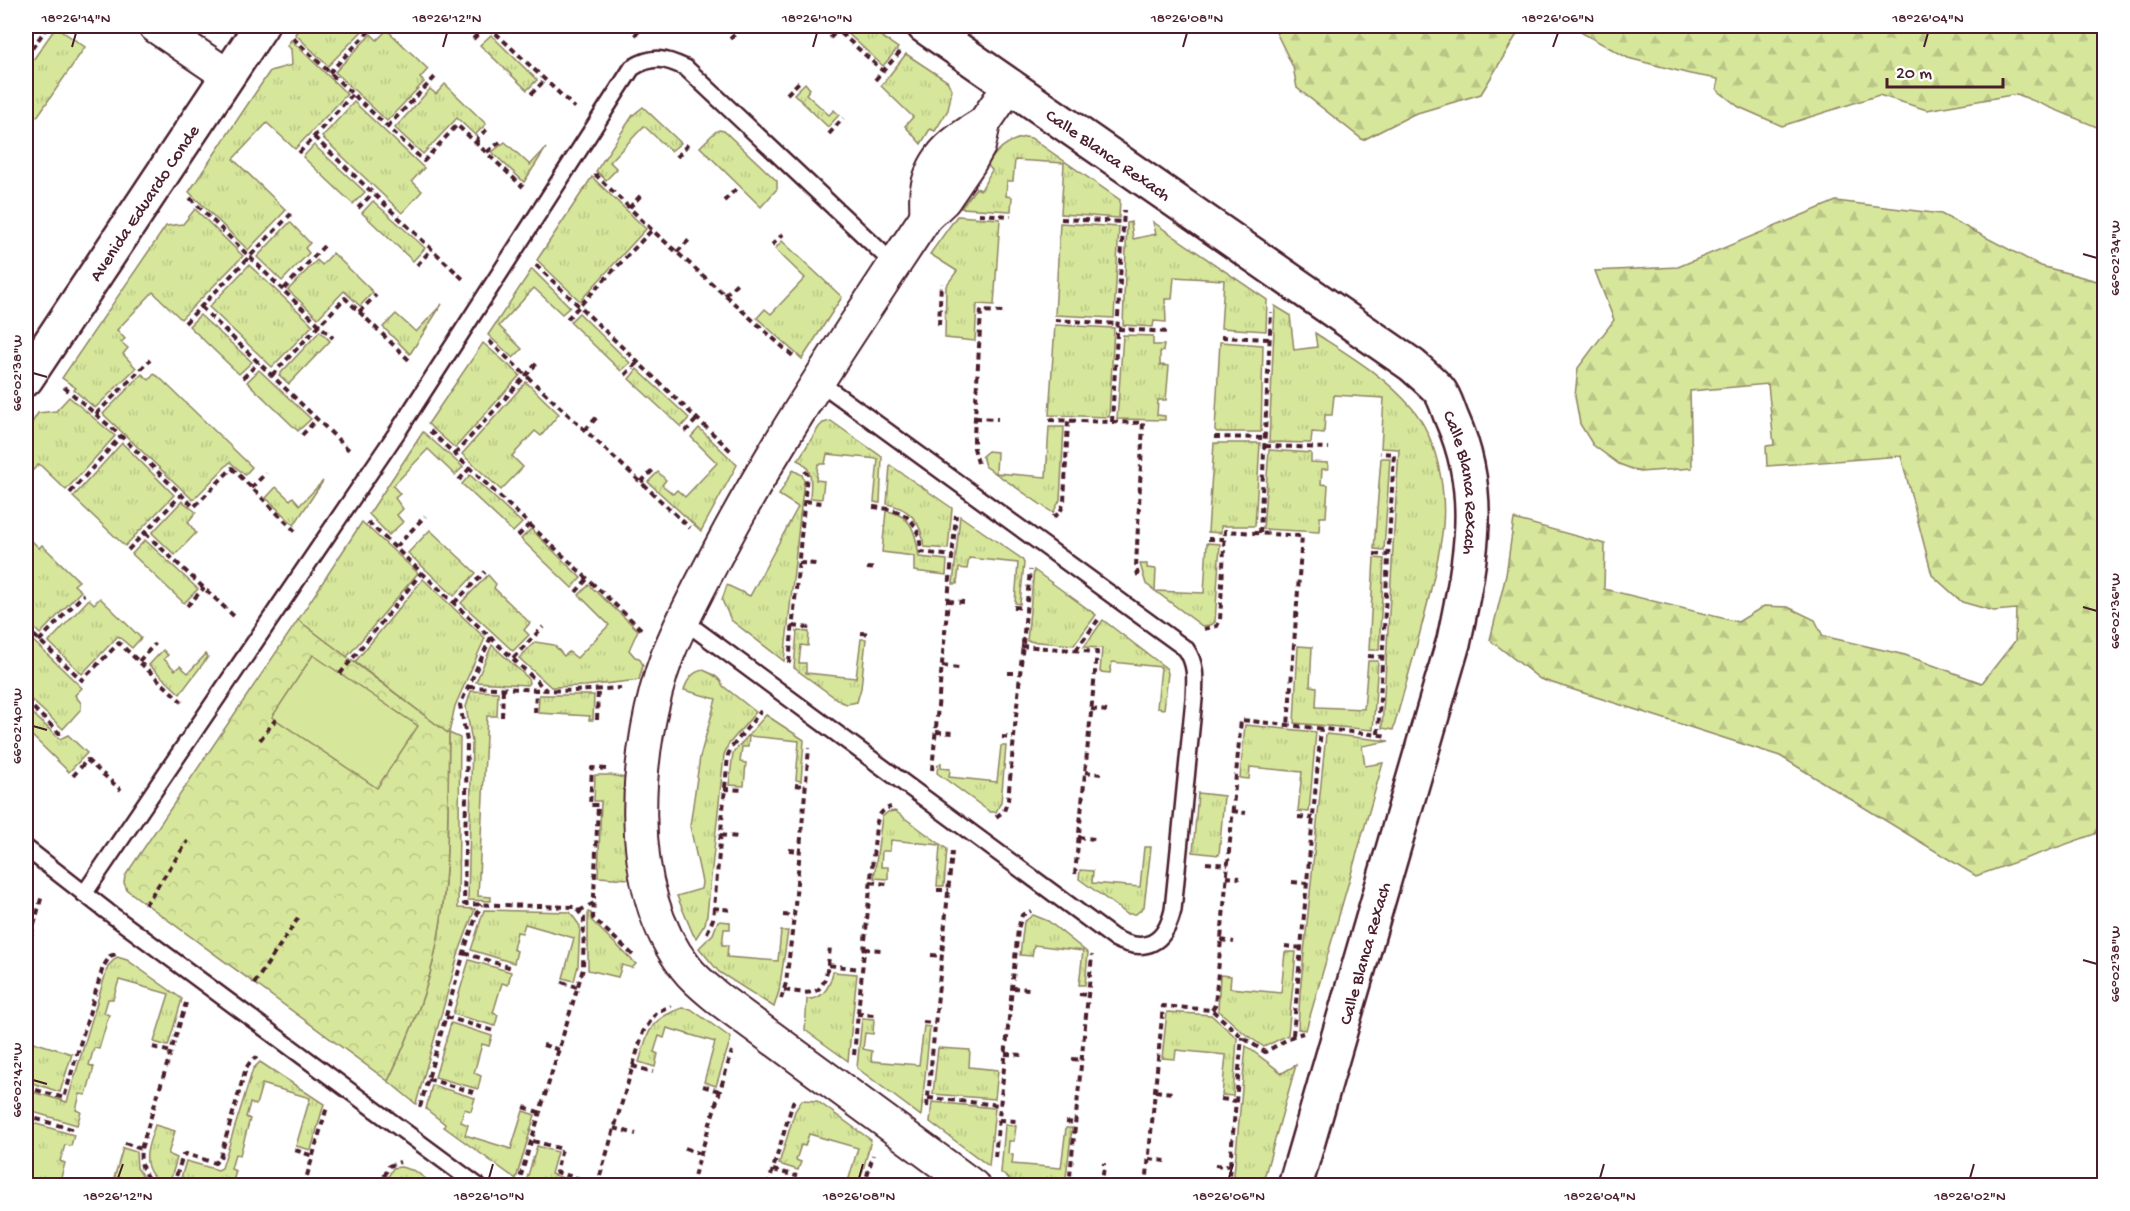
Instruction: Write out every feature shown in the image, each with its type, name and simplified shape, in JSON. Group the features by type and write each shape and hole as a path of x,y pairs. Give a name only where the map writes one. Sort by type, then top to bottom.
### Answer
{"street":[{"path":"154,26 227,75"},
{"name":"Avenida Eduardo Conde","path":"26,379 227,75 275,30"},
{"name":"Calle Blanca Rexach","path":"914,36 1010,85 1412,365 1440,391 1460,437 1473,490 1473,526 1468,572 1454,639 1295,1185"},
{"path":"984,1175 719,999 686,968 673,948 648,890 641,836 640,794 648,735 660,682 668,655 683,620 756,481 818,381 926,217 926,190 938,162 955,140 984,123 1010,85"}],"lane":[{"path":"84,894 400,428 632,68 643,61 654,58 671,61 686,68 895,265"},
{"path":"683,620 1114,938 1134,947 1143,947 1156,942 1162,936 1170,923 1173,910 1194,699 1193,659 1186,649 818,381"},
{"path":"26,848 84,894 478,1185"}],"path":[{"path":"26,57 48,26"},
{"path":"329,73 374,26"},
{"path":"473,39 487,26 578,110"},
{"path":"730,39 744,26"},
{"path":"833,26 883,71"},
{"path":"275,30 329,73 424,161 457,125 525,189"},
{"path":"830,38 838,30"},
{"path":"875,80 914,36"},
{"path":"387,127 436,76"},
{"path":"531,94 545,80"},
{"path":"787,94 801,80"},
{"path":"299,153 352,95"},
{"path":"26,117 33,122"},
{"path":"829,134 843,118"},
{"path":"477,143 478,137 490,127"},
{"path":"314,137 464,279"},
{"path":"487,152 503,140"},
{"path":"677,157 688,144"},
{"path":"590,170 652,230 794,357"},
{"path":"724,201 736,189"},
{"path":"358,208 373,193"},
{"path":"629,208 643,193"},
{"path":"187,195 333,339"},
{"path":"1112,422 1125,204"},
{"path":"976,213 1011,216"},
{"path":"185,323 291,214"},
{"path":"1061,219 1123,222"},
{"path":"567,319 652,230"},
{"path":"771,245 783,234"},
{"path":"677,252 691,238"},
{"path":"283,290 324,246"},
{"path":"417,265 432,249"},
{"path":"531,260 740,459"},
{"path":"725,295 738,283"},
{"path":"939,325 941,283"},
{"path":"359,312 376,295"},
{"path":"272,375 345,298 410,361"},
{"path":"1260,533 1272,303"},
{"path":"201,307 350,451"},
{"path":"983,469 977,461 974,448 981,311 1004,312"},
{"path":"1055,320 1170,332"},
{"path":"482,336 694,532"},
{"path":"1221,337 1270,339"},
{"path":"96,414 150,360"},
{"path":"243,378 259,362"},
{"path":"625,375 638,362"},
{"path":"455,454 537,363"},
{"path":"59,383 121,436 194,507 232,468 296,532"},
{"path":"585,430 597,417"},
{"path":"975,418 998,419"},
{"path":"302,435 317,419"},
{"path":"685,432 697,419"},
{"path":"1049,420 1143,423 1136,567 1140,582"},
{"path":"1046,517 1052,518 1060,513 1064,502 1068,421"},
{"path":"423,425 646,634"},
{"path":"70,493 121,436"},
{"path":"1214,437 1265,438"},
{"path":"1264,446 1329,448"},
{"path":"1378,734 1394,454 1380,453"},
{"path":"788,670 807,474 801,466"},
{"path":"459,480 470,468"},
{"path":"641,482 654,469"},
{"path":"251,488 266,473"},
{"path":"128,550 181,495"},
{"path":"805,501 822,503"},
{"path":"873,507 894,509 908,517 918,532 921,552 952,556"},
{"path":"932,775 957,507"},
{"path":"361,515 545,689"},
{"path":"396,547 425,516"},
{"path":"518,536 530,524"},
{"path":"1201,629 1213,629 1217,627 1220,620 1225,531 1302,536 1288,726"},
{"path":"145,533 238,619"},
{"path":"1208,538 1224,539"},
{"path":"1374,554 1388,555"},
{"path":"990,817 1000,815 1006,807 1031,560"},
{"path":"799,562 816,564"},
{"path":"867,568 877,569"},
{"path":"340,674 422,572"},
{"path":"454,603 484,572"},
{"path":"576,592 588,578"},
{"path":"187,606 204,588"},
{"path":"39,641 84,594"},
{"path":"948,601 964,602"},
{"path":"1014,607 1026,608"},
{"path":"1076,651 1103,613"},
{"path":"793,626 810,628"},
{"path":"513,658 543,627"},
{"path":"26,628 82,680 119,643 182,702"},
{"path":"861,633 871,634"},
{"path":"491,637 460,705 467,741 464,903 575,907 584,918 583,969 518,1185"},
{"path":"139,661 155,644"},
{"path":"1021,646 1097,652 1074,880"},
{"path":"1368,656 1382,657"},
{"path":"942,666 959,668"},
{"path":"1008,673 1019,673"},
{"path":"469,687 573,691 627,687"},
{"path":"502,717 503,688"},
{"path":"535,713 536,689"},
{"path":"597,720 598,689"},
{"path":"27,705 59,733 65,732"},
{"path":"704,937 710,929 713,908 729,751 764,707"},
{"path":"1091,709 1107,711"},
{"path":"260,740 276,719"},
{"path":"1212,1010 1215,1005 1240,720 1397,737"},
{"path":"1293,1036 1321,729"},
{"path":"936,732 953,733"},
{"path":"1002,737 1013,738"},
{"path":"778,1007 784,990 794,916 808,743"},
{"path":"73,776 87,760 122,791"},
{"path":"613,769 592,768 590,805 598,805 593,918 640,961"},
{"path":"1085,772 1101,774"},
{"path":"795,785 804,786"},
{"path":"724,789 744,790"},
{"path":"853,1059 870,882 879,815 890,807 899,807"},
{"path":"26,814 32,808"},
{"path":"1232,812 1246,813"},
{"path":"1298,817 1312,818"},
{"path":"720,835 738,837"},
{"path":"1078,837 1095,839"},
{"path":"143,909 188,842"},
{"path":"926,1115 951,845"},
{"path":"789,850 799,851"},
{"path":"1200,863 1228,865"},
{"path":"1226,876 1240,878"},
{"path":"870,882 887,884"},
{"path":"1292,882 1306,883"},
{"path":"937,890 948,890"},
{"path":"26,955 41,901 41,891"},
{"path":"579,912 594,903"},
{"path":"418,1112 464,953 481,904"},
{"path":"713,908 732,910"},
{"path":"984,1175 999,1120 1019,921 1025,913 1039,911"},
{"path":"783,915 794,916"},
{"path":"251,988 299,917"},
{"path":"1221,940 1234,942"},
{"path":"1285,946 1300,948"},
{"path":"784,990 810,994 819,990 827,977 830,947"},
{"path":"864,949 881,950"},
{"path":"1092,950 1069,1184 1107,1185"},
{"path":"26,1087 64,1098 103,967 110,956 121,953"},
{"path":"464,953 512,968"},
{"path":"931,955 942,956"},
{"path":"828,965 861,969"},
{"path":"562,982 577,987"},
{"path":"1012,988 1029,989"},
{"path":"1079,994 1088,995"},
{"path":"155,1185 144,1171 141,1149 186,1006 186,999"},
{"path":"533,1141 562,1149 556,1172 597,1185 647,1023 660,1010 676,1004"},
{"path":"1146,1185 1163,1006 1212,1010 1242,1037 1265,1052 1299,1033 1312,1035"},
{"path":"857,1014 875,1016"},
{"path":"446,1017 494,1031"},
{"path":"923,1022 935,1023"},
{"path":"1228,1185 1242,1037"},
{"path":"691,1185 734,1043"},
{"path":"543,1045 560,1050"},
{"path":"153,1047 171,1052"},
{"path":"1005,1054 1023,1055"},
{"path":"173,1185 183,1155 215,1164 220,1158 246,1068 255,1058 265,1058"},
{"path":"1072,1059 1082,1060"},
{"path":"632,1066 653,1072"},
{"path":"428,1079 476,1093"},
{"path":"703,1086 719,1091"},
{"path":"1155,1091 1173,1093"},
{"path":"768,1185 793,1102 799,1096"},
{"path":"928,1098 1000,1105"},
{"path":"1221,1099 1236,1101"},
{"path":"304,1185 328,1101"},
{"path":"524,1107 541,1113"},
{"path":"26,1116 75,1130"},
{"path":"999,1120 1016,1121"},
{"path":"1066,1122 1076,1123"},
{"path":"614,1128 636,1134"},
{"path":"125,1143 141,1149"},
{"path":"685,1148 701,1154"},
{"path":"295,1150 313,1156"},
{"path":"864,1185 875,1150"},
{"path":"1149,1159 1166,1161"},
{"path":"1102,1185 1104,1163"},
{"path":"1215,1165 1230,1166"},
{"path":"773,1170 796,1176"}],"green space":[{"path":"301,26 362,26 365,28 328,66 295,34"},
{"path":"840,26 866,26 898,48 883,66"},
{"path":"1273,26 1522,26 1481,94 1414,114 1363,140 1297,88 1293,67"},
{"path":"1577,26 2104,26 2104,130 2017,94 1927,110 1879,95 1782,126 1739,107 1717,90 1718,79 1628,58 1582,33"},
{"path":"56,27 85,47 37,117 26,109 26,70"},
{"path":"387,30 428,69 420,78 424,82 387,121 335,72 371,34 377,40"},
{"path":"491,35 537,80 527,90 480,45"},
{"path":"291,40 347,94 295,149 267,123 233,159 286,210 248,250 189,192 270,71 292,65 291,49 287,46"},
{"path":"906,54 947,81 952,90 948,110 935,131 930,129 921,144 905,126 913,117 881,86"},
{"path":"805,83 810,89 806,94 829,115 834,110 839,115 828,127 794,94"},
{"path":"445,84 486,124 475,135 457,118 423,154 395,128 430,89 436,94"},
{"path":"354,102 424,168 412,181 422,191 402,213 322,137"},
{"path":"643,107 681,143 671,151 644,126 610,162 617,169 606,180 596,171 633,115"},
{"path":"719,130 724,131 777,181 777,189 761,207 700,147"},
{"path":"1025,137 1031,138 1120,200 1119,218 1061,214 1064,163 1015,160 1013,181 1007,181 1006,196 1012,197 1011,211 961,208 976,188 981,190 992,170 987,165 994,155 1007,144"},
{"path":"505,142 530,165 546,148 524,182 492,152"},
{"path":"314,145 365,192 353,204 303,157"},
{"path":"592,177 646,229 580,301 537,260"},
{"path":"373,201 425,248 413,261 362,213"},
{"path":"1836,201 1941,214 2041,266 2097,281 2104,268 2104,814 2095,834 1976,876 1780,756 1540,679 1490,640 1506,575 1514,519 1605,544 1604,589 1738,622 1764,606 1788,607 1815,620 1823,636 1905,655 1982,683 2015,641 2016,609 1994,611 1962,602 1932,575 1901,456 1767,466 1766,446 1774,445 1768,384 1690,391 1692,468 1640,472 1619,464 1593,445 1580,424 1575,396 1578,368 1614,320 1595,271 1678,267"},
{"path":"195,209 243,256 181,319 153,292 117,330 125,339 121,342 128,348 123,354 136,368 95,408 74,390 76,388 62,378 166,226 183,224"},
{"path":"957,216 1000,219 994,305 977,304 975,341 945,338 946,286 957,271 930,254"},
{"path":"290,222 310,243 305,248 309,253 282,281 257,257"},
{"path":"1131,222 1133,239 1156,234 1153,222 1267,300 1266,331 1221,328 1224,280 1174,277 1172,299 1165,299 1166,322 1154,321 1153,327 1123,325 1127,223"},
{"path":"1060,223 1119,227 1114,318 1055,315"},
{"path":"782,241 842,297 802,359 757,318 765,309 771,314 805,278 775,249"},
{"path":"333,253 373,292 360,306 344,291 318,318 288,290 317,260 322,265"},
{"path":"249,265 313,325 272,367 209,307"},
{"path":"532,269 570,307 562,314 534,288 499,326 522,349 513,358 488,335"},
{"path":"442,304 410,354 383,327 396,314 416,332"},
{"path":"1275,306 1290,315 1294,350 1317,347 1315,333 1366,367 1391,386 1412,408 1421,420 1434,448 1443,495 1441,542 1426,610 1393,730 1382,728 1399,449 1381,448 1384,398 1334,395 1332,415 1325,415 1324,433 1312,432 1311,443 1269,442"},
{"path":"579,313 630,363 621,371 570,322"},
{"path":"200,315 252,362 239,374 189,326"},
{"path":"1055,325 1114,328 1109,417 1049,415"},
{"path":"320,331 330,341 289,384 279,375"},
{"path":"1123,335 1153,336 1153,345 1164,345 1163,351 1160,352 1160,365 1169,366 1166,400 1158,400 1157,415 1165,416 1165,420 1117,419"},
{"path":"1220,342 1263,345 1261,432 1217,432 1215,430"},
{"path":"483,343 520,375 455,448 428,424"},
{"path":"637,369 689,418 681,427 629,379"},
{"path":"259,370 311,419 298,431 247,382"},
{"path":"142,374 149,380 154,374 159,377 252,467 245,475 230,462 193,500 103,414"},
{"path":"526,382 559,414 541,436 535,431 512,456 523,467 501,490 462,454"},
{"path":"69,397 115,436 66,490 39,464 26,477 26,432 38,413 56,411"},
{"path":"831,421 882,457 880,503 874,502 878,459 827,454 825,464 818,464 816,480 824,481 822,499 810,498 809,471 798,460 819,427"},
{"path":"1049,427 1064,427 1060,500 1053,513 985,466 982,456 988,451 997,452 996,473 1046,477"},
{"path":"699,428 737,465 701,531 648,482 658,472 666,480 662,485 673,494 677,490 685,497 717,463 691,437"},
{"path":"423,432 463,467 455,475 428,449 393,486 400,494 395,498 403,509 397,515 403,522 389,535 369,514"},
{"path":"122,443 174,495 125,546 73,497"},
{"path":"1214,443 1260,443 1255,526 1221,526 1221,533 1208,532"},
{"path":"1269,450 1311,453 1311,462 1328,463 1328,469 1322,469 1321,484 1328,485 1326,517 1320,517 1319,532 1263,529"},
{"path":"1381,458 1390,458 1384,550 1374,549"},
{"path":"890,465 952,508 948,549 924,547 921,531 913,518 902,509 887,504"},
{"path":"793,470 802,475 804,480 784,661 731,620 722,600 727,585 750,596 798,507 779,495"},
{"path":"470,475 522,523 513,532 462,484"},
{"path":"323,481 294,525 266,498 276,487 290,500 293,497 300,505"},
{"path":"182,501 196,512 188,522 196,533 175,555 152,533"},
{"path":"886,511 895,513 908,521 914,533 919,557 947,560 946,575 914,571 914,556 882,552"},
{"path":"960,516 1022,559 1024,563 1020,604 1015,603 1018,563 969,558 967,569 959,568 957,584 953,584"},
{"path":"362,522 418,573 347,657 298,620"},
{"path":"531,529 581,578 572,588 521,539"},
{"path":"430,530 476,573 454,596 408,553"},
{"path":"145,540 198,589 184,603 132,554"},
{"path":"32,541 39,548 42,545 79,581 74,585 81,591 40,634 26,620 26,548"},
{"path":"1207,543 1220,544 1215,622 1211,625 1202,626 1155,591 1204,593"},
{"path":"1374,558 1384,559 1379,650 1369,650"},
{"path":"1140,564 1147,564 1147,568 1156,569 1155,591 1146,584"},
{"path":"1034,570 1096,615 1074,645 1027,641"},
{"path":"488,575 496,584 494,588 530,623 524,630 529,635 513,651 461,603"},
{"path":"423,579 485,638 455,706 449,733 460,738 458,908 475,909 459,952 416,1104 388,1081 419,1008 429,978 439,934 447,848 449,734 355,662"},
{"path":"589,585 638,630 629,650 639,658 643,665 639,680 551,687 519,658 535,642 554,645 564,656 569,652 577,658 609,625 579,595"},
{"path":"100,598 141,638 132,648 118,636 82,674 49,642 89,599 94,604"},
{"path":"298,620 449,734 447,848 439,934 429,978 419,1008 388,1081 127,890 124,883 125,876"},
{"path":"1103,620 1166,668 1168,673 1164,709 1157,708 1161,667 1112,662 1110,673 1100,672 1102,648 1084,647"},
{"path":"797,631 809,632 808,646 801,645 799,663 806,663 806,673 856,678 861,639 866,639 861,688 857,702 847,704 841,702 794,668"},
{"path":"26,634 82,688 75,695 81,703 81,709 63,729 26,695"},
{"path":"492,645 528,678 527,685 476,682"},
{"path":"1298,646 1312,647 1310,686 1317,687 1316,707 1364,709 1368,661 1378,661 1373,730 1294,723"},
{"path":"163,650 168,655 164,659 175,670 180,666 188,673 206,654 208,657 180,694 149,665"},
{"path":"313,655 418,726 377,788 272,717"},
{"path":"703,670 712,674 723,686 756,712 728,745 724,755 707,915 705,924 696,938 677,896 701,889 702,882 690,826 700,757 716,699 684,690 690,677"},
{"path":"471,691 498,692 497,716 487,716 478,896 491,897 491,901 468,900 472,742 466,707"},
{"path":"539,695 594,695 593,720 589,720 590,716 538,713"},
{"path":"31,712 60,739 68,735 87,753 69,772 26,730 26,717"},
{"path":"766,715 804,740 801,781 796,780 799,741 749,736 748,747 742,747 740,762 746,763 744,786 729,785 733,753"},
{"path":"1245,725 1316,732 1309,812 1298,811 1302,772 1250,767 1249,779 1240,778"},
{"path":"1326,734 1389,741 1362,746 1365,766 1383,763 1306,1030 1298,1029 1300,993"},
{"path":"1001,746 1006,746 1001,802 996,812 990,812 937,773 938,765 941,763 941,768 950,769 949,777 997,782"},
{"path":"595,775 625,778 629,879 598,877 601,801 594,801"},
{"path":"1198,793 1224,796 1219,855 1193,852"},
{"path":"895,811 947,849 944,886 937,886 940,845 891,840 890,851 882,851 881,867 888,867 888,879 874,878 882,817 888,812"},
{"path":"1144,847 1151,847 1144,907 1136,914 1127,914 1079,879 1080,870 1093,871 1092,883 1140,887"},
{"path":"484,910 570,912 580,926 578,966 574,981 563,978 574,938 525,924 522,933 517,932 513,949 517,951 514,963 471,950"},
{"path":"588,912 591,913 591,920 636,964 632,968 622,965 618,977 588,970"},
{"path":"1033,915 1048,921 1088,953 1085,985 1079,985 1083,951 1034,945 1032,956 1020,955 1024,922"},
{"path":"718,921 730,922 730,929 724,929 722,945 728,945 727,957 778,961 781,931 788,931 779,991 774,1007 719,972 699,948 713,934"},
{"path":"1285,952 1296,952 1288,1035 1264,1047 1218,1010 1220,975 1231,976 1230,988 1281,993"},
{"path":"117,957 127,960 182,999 168,1046 154,1042 169,994 119,980 113,999 108,999 104,1013 109,1015 99,1049 94,1048 89,1065 94,1067 86,1095 80,1094 76,1110 81,1112 77,1125 26,1110 26,1090 67,1102 108,966"},
{"path":"469,960 511,972 508,985 502,983 493,1013 498,1015 495,1026 453,1014"},
{"path":"833,972 857,974 848,1061 805,1030 807,999 813,999 825,991"},
{"path":"682,1008 691,1009 731,1038 716,1086 704,1082 715,1042 667,1028 664,1038 659,1036 654,1052 658,1054 655,1067 639,1062 648,1034 656,1022"},
{"path":"1167,1012 1211,1015 1237,1038 1233,1096 1222,1095 1226,1055 1176,1050 1175,1059 1162,1058"},
{"path":"862,1018 874,1019 873,1034 865,1033 863,1049 872,1051 871,1061 919,1065 924,1026 930,1027 921,1116 857,1068"},
{"path":"451,1023 492,1036 489,1046 482,1044 474,1073 481,1076 478,1089 435,1077"},
{"path":"26,1027 33,1029 30,1041 72,1054 60,1092 26,1081"},
{"path":"1246,1046 1282,1073 1296,1065 1262,1185 1233,1185"},
{"path":"938,1048 970,1050 969,1067 998,1070 995,1099 933,1094"},
{"path":"260,1062 324,1104 311,1150 296,1146 310,1098 262,1084 256,1105 250,1103 246,1117 250,1119 240,1155 235,1154 231,1169 236,1171 232,1185 179,1185 186,1161 218,1170 222,1168 253,1069"},
{"path":"432,1085 475,1098 471,1111 464,1109 461,1122 468,1125 465,1135 511,1149 523,1111 535,1115 516,1179 444,1127 445,1124 426,1109"},
{"path":"802,1100 817,1101 871,1140 859,1185 847,1185 858,1148 809,1134 805,1146 801,1145 796,1160 801,1162 798,1170 779,1164 795,1111"},
{"path":"932,1102 995,1108 989,1166 930,1122"},
{"path":"26,1121 74,1135 71,1146 65,1145 60,1161 65,1163 59,1185 26,1185"},
{"path":"155,1125 175,1131 168,1154 177,1158 169,1185 156,1180 147,1164 147,1151"},
{"path":"1005,1125 1016,1126 1014,1141 1009,1141 1008,1154 1013,1155 1012,1164 1061,1168 1066,1128 1072,1128 1065,1185 1018,1185 1001,1173"},
{"path":"537,1146 557,1152 551,1174 584,1185 525,1185"},
{"path":"123,1148 136,1152 137,1168 149,1185 112,1185"},
{"path":"401,1167 415,1171 434,1185 384,1185 393,1168"}]}
